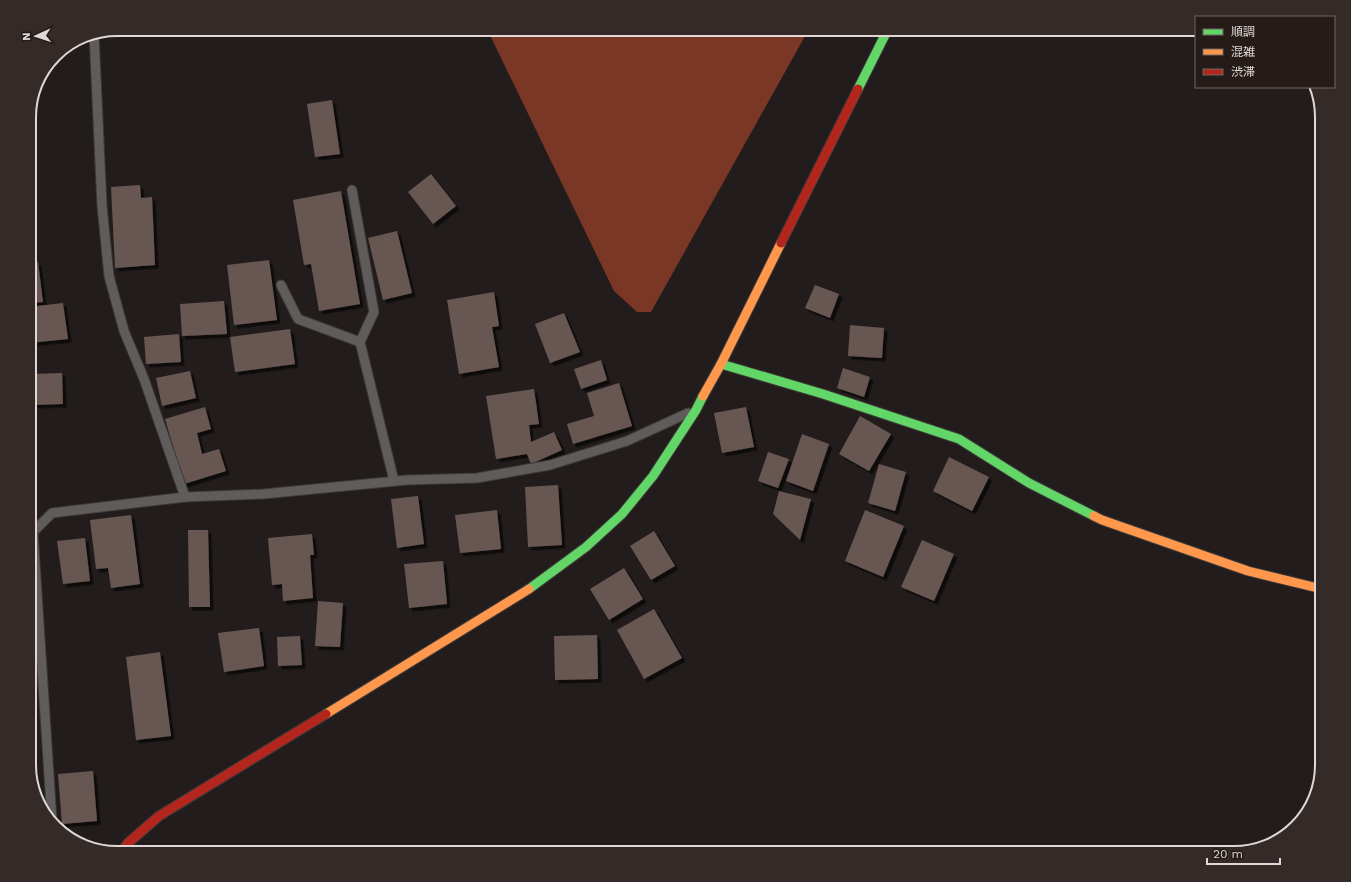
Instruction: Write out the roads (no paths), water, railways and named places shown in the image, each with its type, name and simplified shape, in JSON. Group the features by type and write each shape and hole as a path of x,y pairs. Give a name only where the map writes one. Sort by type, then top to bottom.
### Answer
{"street":[{"path":"126,846 159,816 526,590 586,547 622,514 653,476 696,410 721,364 885,36"},
{"path":"721,364 830,396 959,439 1029,483 1102,520 1248,571 1315,587"}],"lane":[{"path":"94,39 102,206 109,276 124,330 144,379 185,497"},
{"path":"352,190 374,312 360,342 394,481"},
{"path":"281,285 298,318 360,342"},
{"path":"36,529 52,513 185,497 263,494 394,481 477,478 550,465 627,441 696,410"},
{"path":"36,578 51,812"}]}
